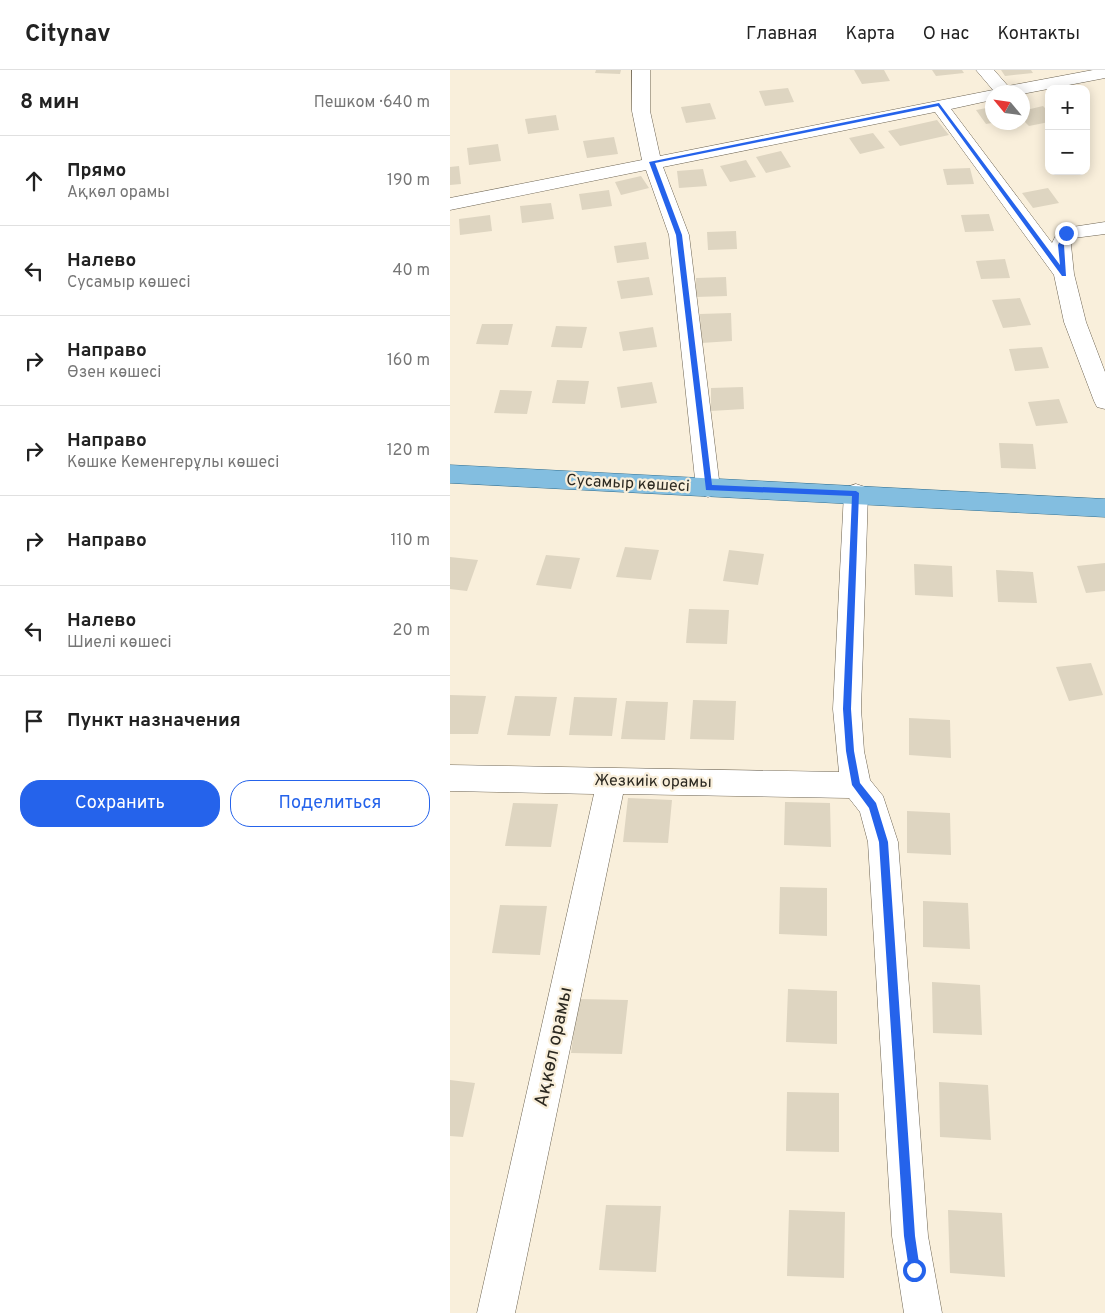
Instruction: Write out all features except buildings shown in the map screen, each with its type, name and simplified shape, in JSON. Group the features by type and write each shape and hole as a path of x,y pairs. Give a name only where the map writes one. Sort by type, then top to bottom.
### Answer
{"main road":[{"name":"Сусамыр көшесі","path":"450,474 708,488 856,493 1105,508"}],"street":[{"path":"641,70 641,111 652,162 679,235 708,488"},
{"path":"985,70 998,85"},
{"path":"1030,87 1105,73"},
{"path":"450,204 985,96"},
{"path":"939,105 1064,274"},
{"path":"1105,228 1066,233 1061,245 1064,274 1075,322 1105,401"},
{"path":"856,493 847,709 850,751 856,785 873,806 883,842 910,1236 923,1313"},
{"name":"Жезкиік орамы","path":"450,778 856,785"},
{"name":"Ақкөл орамы","path":"496,1313 611,782"}],"route":[{"path":"914,1270 910,1236 883,842 873,806 856,785 850,751 847,709 856,493 708,488 679,235 652,162 939,105 1064,274 1061,245 1066,233"}]}
